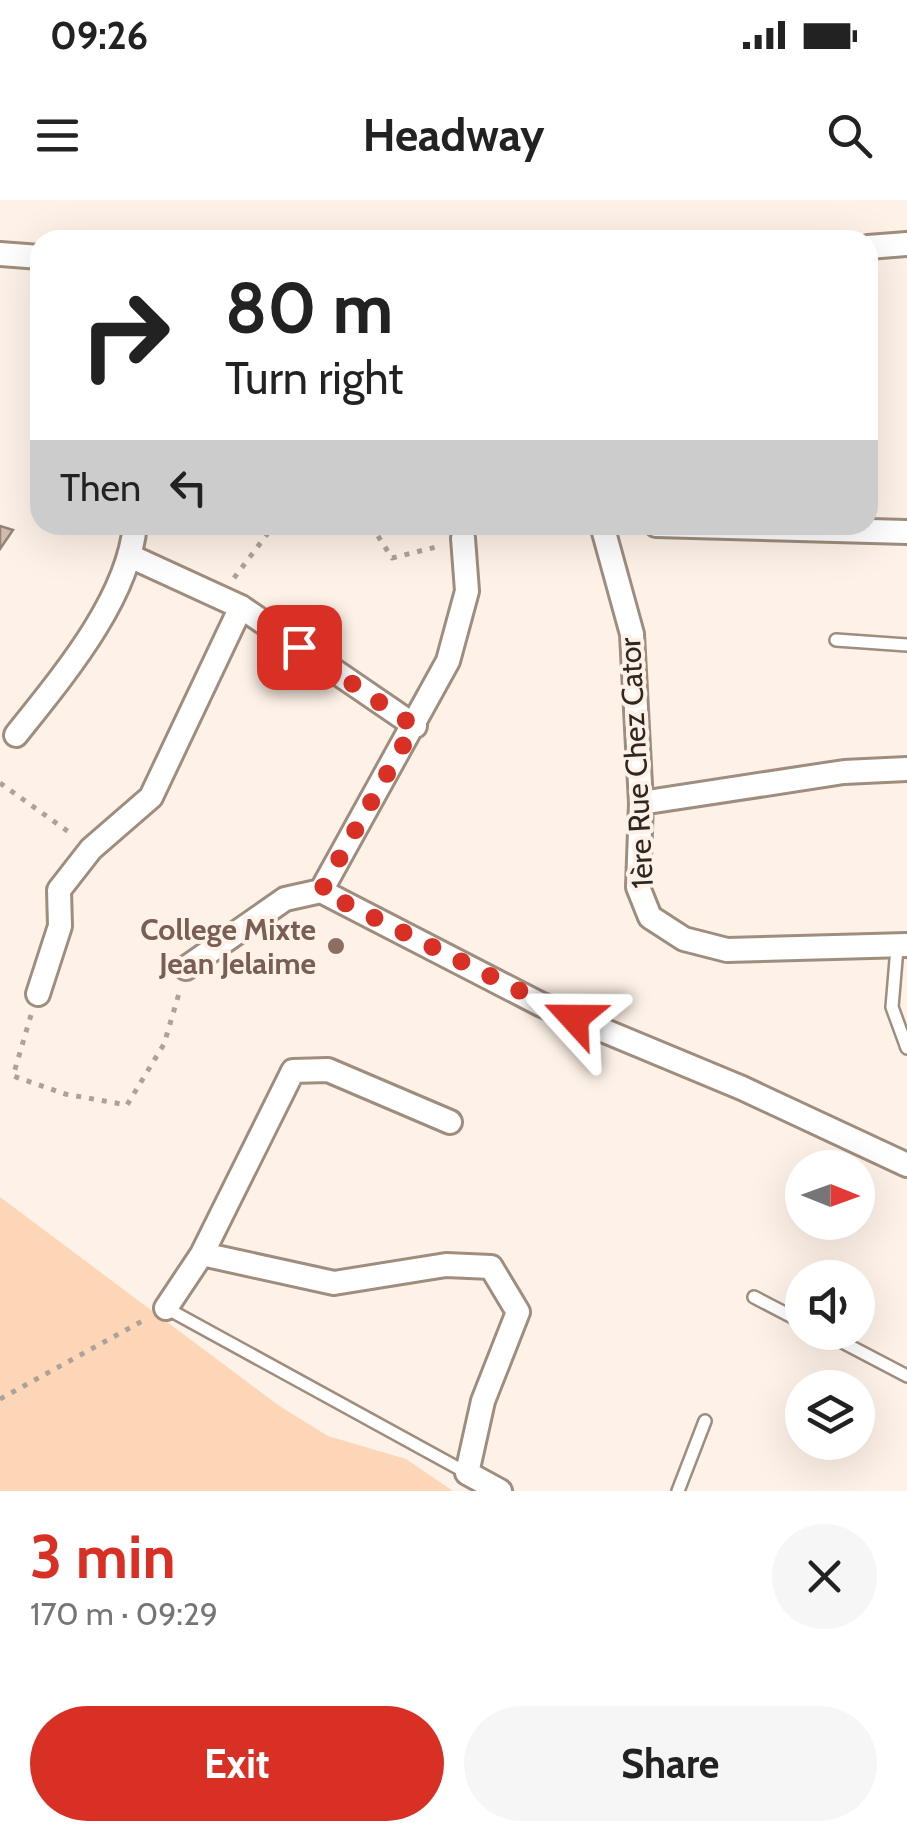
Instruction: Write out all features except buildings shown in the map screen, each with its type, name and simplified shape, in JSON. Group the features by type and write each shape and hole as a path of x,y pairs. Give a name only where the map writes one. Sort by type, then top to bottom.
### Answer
{"street":[{"path":"878,245 907,244"},
{"path":"0,254 30,256"},
{"path":"878,531 907,532"},
{"path":"16,735 74,663 132,557 134,535"},
{"name":"1ère Rue Chez Cator","path":"605,535 632,634 641,802 638,887 650,917 684,939 727,950 904,947"},
{"path":"321,891 448,661 467,591 463,538"},
{"path":"132,557 241,607 414,726"},
{"path":"38,994 60,926 59,890 91,849 152,797 241,607"},
{"path":"641,802 844,772 907,770"},
{"path":"186,968 284,898 321,891 540,1004 742,1088 907,1165"},
{"path":"166,1308 202,1254 293,1072 328,1070 450,1122"},
{"path":"202,1254 334,1283 446,1265 491,1266 518,1312 483,1402 467,1473 500,1491"}],"lane":[{"path":"836,640 907,645"},
{"path":"904,947 892,1007 907,1048"},
{"path":"754,1297 785,1313"},
{"path":"166,1308 467,1473"},
{"path":"857,1350 907,1376"},
{"path":"678,1491 705,1421"}],"path":[{"path":"218,597 266,535"},
{"path":"377,535 392,558 463,538"},
{"path":"0,783 91,849"},
{"path":"38,994 13,1076 65,1094 127,1105 164,1044 186,968"},
{"path":"0,1400 166,1308"}],"shaded area":[{"path":"0,1197 278,1405 328,1436 406,1459 453,1491 0,1491"}],"place":[{"name":"College Mixte Jean Jelaime","path":"336,946"}],"route":[{"path":"299,647 414,726 321,891 574,1018"}]}
